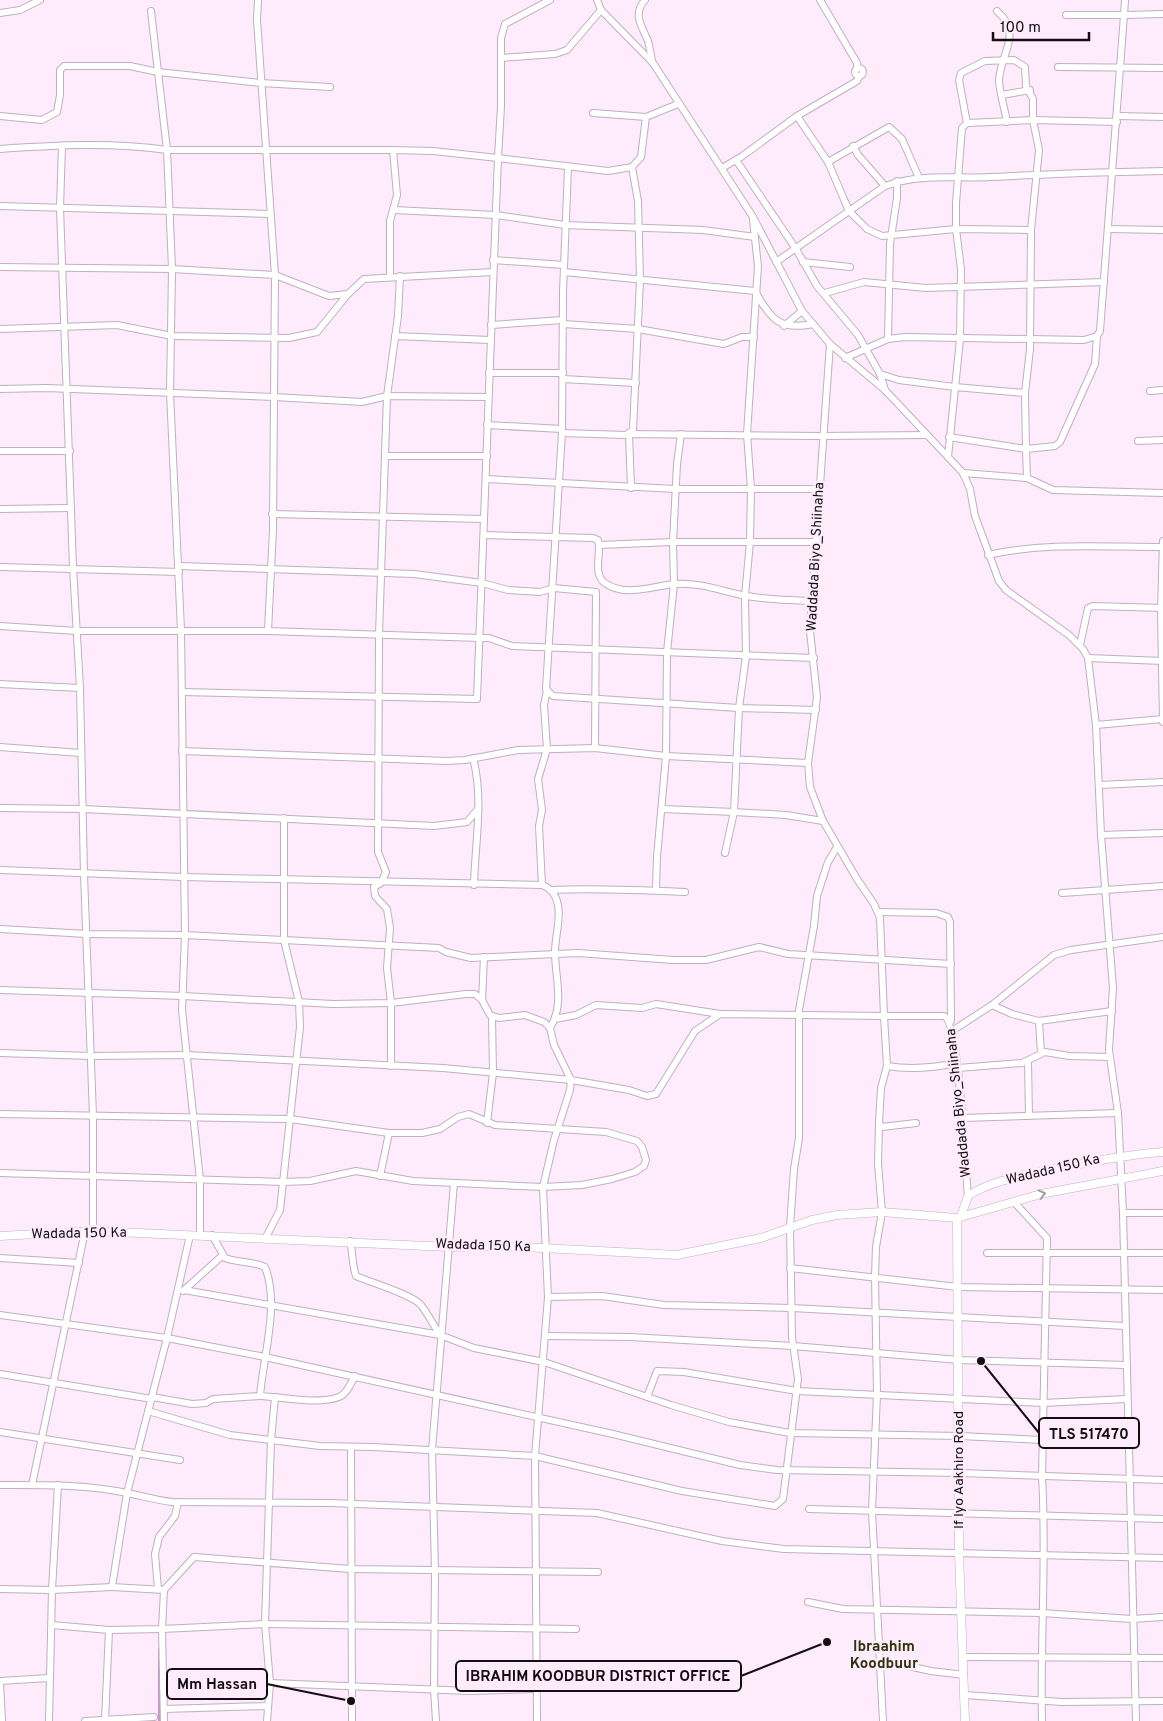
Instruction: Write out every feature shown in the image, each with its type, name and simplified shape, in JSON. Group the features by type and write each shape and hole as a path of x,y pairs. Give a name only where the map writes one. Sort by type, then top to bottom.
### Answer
{"street":[{"path":"0,13 20,10 40,0"},
{"path":"258,0 261,83 275,275 276,339 268,631"},
{"path":"182,692 477,699 493,260 499,176 501,38 505,24 550,0"},
{"path":"597,0 601,10 653,63 753,217 802,311 830,344 885,390 963,473 988,555 999,581 1006,590 1042,614 1080,645 1088,658 1096,725 1104,889 1113,988 1109,1039 1118,1114 1123,1213 1136,1721"},
{"path":"645,0 640,6 638,18 648,42 653,63"},
{"path":"722,168 798,116 857,82 857,62 820,0"},
{"path":"949,437 1026,449 1055,446 1060,442 1095,364 1097,336 1100,331 1109,230 1125,0"},
{"path":"501,58 555,54 567,50 601,10"},
{"path":"151,11 167,150 172,269 170,393 181,630 185,935 183,1021 200,1180 200,1234"},
{"path":"997,11 1005,18 1011,32 999,81 1007,122"},
{"path":"1066,15 1163,14"},
{"path":"967,123 959,80 961,73 985,62 1003,59 1014,60 1023,64 1026,86 1030,90 1035,109 1033,120 1039,150 1031,230 1029,338 1025,393 1027,478"},
{"path":"0,116 42,120 57,112 60,95 60,70 64,66 130,66 158,72 261,83 330,87"},
{"path":"1058,67 1163,68"},
{"path":"1002,95 1030,90"},
{"path":"593,113 646,117 678,104"},
{"path":"798,116 828,162 849,211 867,229 882,236 956,229 1031,230"},
{"path":"0,149 132,145 167,150 267,148 433,150 568,168 608,171 632,167 641,157 646,117"},
{"path":"948,457 960,339 961,286 956,229 957,176 962,128 967,123 1163,117"},
{"path":"828,162 886,127 891,128 902,139 918,178"},
{"path":"32,1485 79,1263 89,1231 92,1174 93,1116 84,874 80,688 73,568 60,208 62,146"},
{"path":"853,146 858,155 884,186"},
{"path":"390,277 390,222 398,195 393,150"},
{"path":"736,160 796,250 817,286 825,293 858,335 880,374 885,390"},
{"path":"631,488 629,434 633,430 634,424 640,280 638,201 632,167"},
{"path":"542,885 539,826 542,810 538,778 547,749 544,705 547,690 562,431 564,265 568,168"},
{"path":"776,262 796,250 884,186 897,181 957,176 989,178 1036,174 1163,172"},
{"path":"888,339 888,285 897,181"},
{"path":"0,206 270,214"},
{"path":"394,210 496,215 565,225 703,230 755,237"},
{"path":"725,853 734,812 739,708 746,656 745,596 750,542 751,489 747,434 758,266 753,217"},
{"path":"1109,230 1163,230"},
{"path":"493,260 564,265"},
{"path":"803,262 850,267"},
{"path":"0,267 172,269 275,275 329,296 348,294"},
{"path":"0,329 117,325 172,336 276,339 304,336 317,332 348,294 364,279 493,272"},
{"path":"564,272 755,291"},
{"path":"391,1066 391,1003 387,968 390,928 387,909 375,896 374,888 381,883 386,872 378,852 379,635 387,396 396,336 400,276"},
{"path":"825,293 864,282 926,288 1104,282"},
{"path":"755,291 766,311 784,326 799,327 813,324"},
{"path":"784,326 802,311"},
{"path":"491,325 563,322 638,330 724,344 742,338 754,337"},
{"path":"396,336 490,340"},
{"path":"845,358 888,339 905,337 1084,340 1097,336"},
{"name":"Waddada Biyo_Shiinaha","path":"830,344 822,436 810,631 817,698 808,763 810,787 823,821 880,918 884,1016 944,1016 951,1023 958,1066 968,1196"},
{"path":"489,373 563,376 636,383"},
{"path":"880,374 900,380 1025,393"},
{"path":"0,389 68,389 362,402 387,396 488,397"},
{"path":"1150,391 1163,390"},
{"path":"488,425 629,434 927,435"},
{"path":"656,890 666,756 665,702 667,652 674,584 673,542 681,434"},
{"path":"1138,441 1163,440"},
{"path":"0,451 70,451"},
{"path":"385,456 486,456"},
{"path":"963,473 1027,478 1052,490 1163,493"},
{"path":"486,479 631,488 819,489"},
{"path":"0,509 71,508"},
{"path":"272,514 484,519"},
{"path":"484,535 593,538 598,540 600,577 604,583 613,587 633,590 652,589 674,584 701,586 745,596 812,601"},
{"path":"599,545 673,542 816,542"},
{"path":"988,555 1009,550 1163,545 1163,720 1096,725"},
{"path":"0,567 271,569 414,574 482,583 508,590 540,592 552,588 596,592 595,748"},
{"path":"1080,645 1088,608 1093,606 1162,608"},
{"path":"0,626 77,631 268,631 489,638 512,646 814,658"},
{"path":"1088,658 1162,661"},
{"path":"0,684 80,688"},
{"path":"547,690 553,696 739,708 816,710"},
{"path":"0,747 81,753"},
{"path":"182,751 447,761 474,758 500,752 595,748 666,756 808,763"},
{"path":"474,758 478,778 474,885"},
{"path":"1099,785 1163,782"},
{"path":"0,808 183,813 434,826 467,822 478,809"},
{"path":"663,808 786,815 823,821"},
{"path":"266,1237 280,1210 300,1027 299,1002 284,940 284,818"},
{"path":"1101,835 1163,833"},
{"path":"148,1411 230,1435 271,1440 351,1448 432,1450 535,1456 682,1491 775,1506 783,1499 788,1469 790,1433 798,1391 793,1346 790,1227 794,1169 799,1138 799,1016 810,955 817,896 828,862 837,847"},
{"path":"0,870 381,883 542,885 551,890 597,888 614,891 656,890 685,892"},
{"path":"1062,893 1163,886"},
{"path":"550,1028 555,1019 559,1003 555,953 558,907 551,890"},
{"path":"878,912 946,915 950,922 951,1023"},
{"path":"0,929 86,934 185,935 439,948 446,952 470,958 555,953 630,955 660,960 706,960 759,947 778,953 951,964"},
{"path":"952,1031 992,1005 1054,955 1071,950 1163,936"},
{"path":"482,1000 484,957"},
{"path":"0,990 183,996 333,1004 391,1003 475,994 482,1000 492,1017 493,1073 487,1123"},
{"path":"555,1019 576,1015 596,1004 642,1008 656,1004 720,1014 766,1013 799,1016 884,1016 887,1066 881,1088 879,1123 878,1164 882,1212 876,1247 875,1276 874,1312 877,1395 872,1511 876,1550 883,1721"},
{"path":"992,1005 1012,1014 1040,1020 1112,1011"},
{"path":"0,1052 91,1056 187,1055 391,1066 571,1080 629,1090 647,1096 656,1094 696,1032 720,1014"},
{"path":"492,1017 525,1015 544,1022 550,1028 554,1045 571,1080 544,1187 548,1297 535,1456 535,1689 537,1721"},
{"path":"1040,1020 1041,1053"},
{"path":"887,1066 913,1069 1028,1062 1041,1053 1110,1057"},
{"path":"1028,1062 1029,1116"},
{"path":"0,1114 290,1119 389,1133 432,1132 458,1117 469,1114 487,1123 504,1126 606,1132 637,1141 642,1147 646,1160 644,1166 635,1172 612,1179 544,1187 413,1181 356,1171 310,1181 283,1182 92,1174 0,1173"},
{"path":"962,1118 1118,1114"},
{"path":"879,1123 882,1127 888,1128 916,1123"},
{"path":"380,1176 389,1133"},
{"name":"Wadada 150 Ka","path":"968,1196 983,1188 1014,1178 1120,1156 1163,1152"},
{"name":"Wadada 150 Ka","path":"0,1236 89,1231 200,1234 450,1247 545,1248 677,1255 761,1238 790,1227 837,1215 882,1212 959,1217 1121,1177 1163,1171"},
{"path":"436,1721 434,1689 435,1570 432,1450 454,1183"},
{"path":"959,1217 968,1196"},
{"path":"1014,1202 1047,1238 1042,1477 1044,1514 1041,1656 1042,1721"},
{"path":"1123,1213 1163,1213"},
{"name":"If Iyo Aakhiro Road","path":"959,1217 959,1553 965,1721"},
{"path":"112,1587 127,1493 167,1338 190,1235"},
{"path":"212,1235 223,1255 238,1262 257,1263 265,1267 271,1280 271,1305 260,1396"},
{"path":"350,1241 354,1257 353,1268 356,1276 392,1291 405,1294 420,1305 440,1335"},
{"path":"987,1253 1163,1253"},
{"path":"177,1294 223,1255"},
{"path":"0,1258 79,1263"},
{"path":"790,1268 875,1276 958,1287 1163,1290"},
{"path":"184,1290 440,1335 474,1348 544,1362 647,1397 729,1422 790,1433 960,1436 1043,1440 1128,1439"},
{"path":"548,1297 602,1296 664,1305 792,1308 1125,1326"},
{"path":"0,1315 167,1338 265,1357 613,1434 715,1460 749,1466 874,1472 1163,1480"},
{"path":"546,1336 630,1337 793,1346 959,1360 1126,1366"},
{"path":"647,1397 657,1371 684,1372 798,1391 1043,1403 1127,1399"},
{"path":"0,1374 192,1404 206,1403 213,1399 260,1396 315,1400 339,1397 347,1390 355,1376"},
{"path":"267,1721 270,1683 265,1624 268,1503 275,1397"},
{"path":"0,1432 137,1455 180,1460"},
{"path":"351,1448 350,1626 352,1721"},
{"path":"0,1485 58,1485 127,1493 149,1499 178,1502 350,1503 597,1513 722,1541 784,1549 1163,1558"},
{"path":"49,1721 52,1590 58,1485"},
{"path":"164,1721 161,1590 155,1554 159,1537 175,1516 178,1502"},
{"path":"809,1509 1163,1518"},
{"path":"0,1588 52,1590 112,1587 161,1590 194,1556 350,1568 598,1572"},
{"path":"808,1602 843,1609 961,1610 1132,1619 1163,1617"},
{"path":"52,1626 109,1630 162,1630 265,1624 535,1630 576,1629"},
{"path":"105,1721 109,1630"},
{"path":"963,1657 1163,1658"},
{"path":"881,1660 931,1671 964,1675"},
{"path":"2,1721 0,1681 49,1678"},
{"path":"163,1686 270,1683 434,1689 535,1689"},
{"path":"965,1695 1042,1701 1163,1701"},
{"path":"164,1709 268,1706"},
{"path":"85,1721 154,1717"}],"waterway":[{"path":"159,1649 159,1721"}],"place":[{"name":"TLS 517470","path":"981,1361"},
{"name":"IBRAHIM KOODBUR DISTRICT OFFICE","path":"827,1642"},
{"name":"Mm Hassan","path":"351,1701"}],"district":[{"name":"Ibraahim Koodbuur","path":"884,1656"}]}
